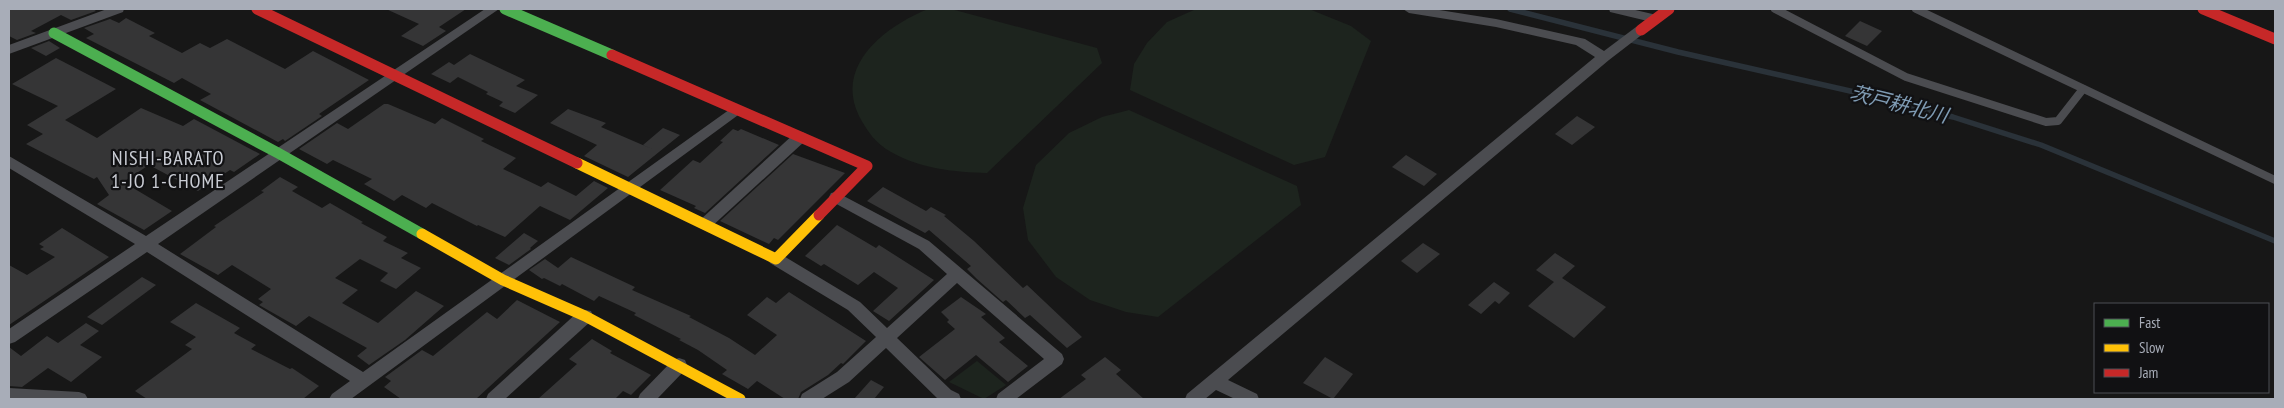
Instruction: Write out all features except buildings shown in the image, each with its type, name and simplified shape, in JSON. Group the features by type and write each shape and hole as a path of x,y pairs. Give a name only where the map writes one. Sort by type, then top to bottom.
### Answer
{"street":[{"path":"9,50 118,9"},
{"path":"257,9 776,259 854,306 944,395 954,399"},
{"path":"9,337 145,243 493,9"},
{"path":"505,9 867,166 776,259"},
{"path":"1409,9 1496,23 1580,42 1604,57"},
{"path":"1615,9 1656,19"},
{"path":"1193,399 1604,57 1669,9"},
{"path":"2203,9 2275,39"},
{"path":"54,33 278,153 503,280 585,316 740,399"},
{"path":"338,399 738,110"},
{"path":"704,224 800,137"},
{"path":"9,161 145,243 363,382"},
{"path":"836,197 924,244 1056,359 1004,399"},
{"path":"808,399 843,377 958,272"},
{"path":"494,399 585,316"},
{"path":"646,399 680,366"},
{"path":"1215,381 1251,399"},
{"path":"21,397 79,399"}],"lane":[{"path":"1775,9 1906,77 2046,122 2058,122 2083,89"},
{"path":"1916,9 2275,180"}],"shaded area":[{"path":"928,9 951,9 1097,48 1102,63 987,173 962,172 926,166 902,158 876,141 859,116 853,97 853,80 859,64 868,50 881,37 912,16"},
{"path":"1196,9 1309,9 1351,26 1371,41 1325,157 1294,165 1130,90 1134,64 1147,43 1167,22"},
{"path":"1129,110 1297,186 1301,205 1158,317 1126,312 1090,300 1056,277 1028,240 1023,208 1036,165 1069,133 1102,117"},
{"path":"977,361 1006,385 984,399 949,382"}],"waterway":[{"name":"茨戸耕北川","path":"1510,9 1678,52 1881,98 1953,117 2041,145 2275,241"}],"traffic: fast":[{"path":"505,9 612,55"},
{"path":"54,33 278,153 422,234"}],"traffic: slow":[{"path":"577,163 776,259 819,215"},
{"path":"422,234 503,280 585,316 740,399"}],"traffic: jam":[{"path":"257,9 577,163"},
{"path":"1641,30 1669,9"},
{"path":"2203,9 2275,39"},
{"path":"612,55 867,166 819,215"}],"district":[{"name":"NISHI-BARATO 1-JO 1-CHOME","path":"168,170"}]}
